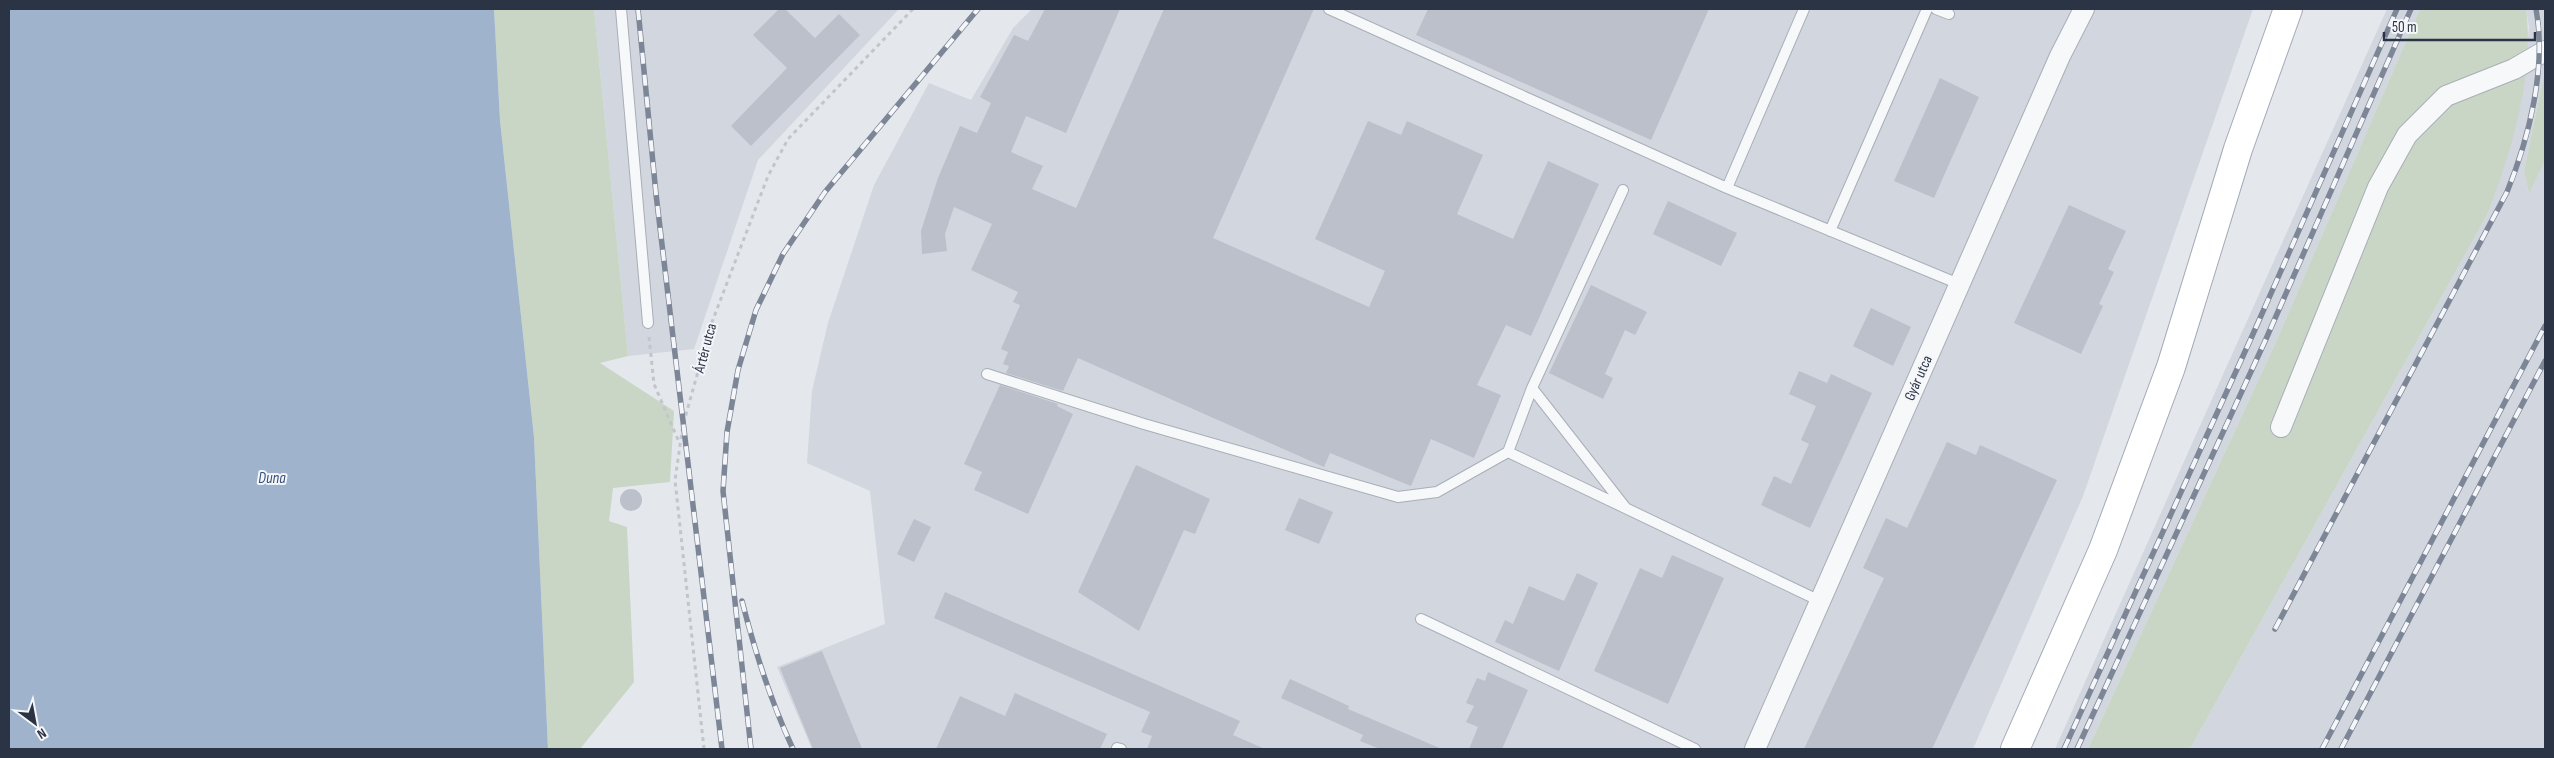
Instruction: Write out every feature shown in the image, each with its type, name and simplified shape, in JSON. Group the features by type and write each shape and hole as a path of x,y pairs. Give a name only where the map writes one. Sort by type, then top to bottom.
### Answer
{"main road":[{"path":"2015,749 2103,550 2171,367 2238,149 2288,9"}],"street":[{"name":"Gyár utca","path":"1755,749 2060,56 2084,9"},
{"path":"2281,426 2378,187 2407,135 2446,96 2514,69 2545,51"}],"lane":[{"path":"620,9 648,323"},
{"path":"1328,9 1727,188 1959,284"},
{"path":"1727,188 1804,9"},
{"path":"1830,231 1927,9"},
{"path":"1936,9 1949,14"},
{"path":"987,374 1144,424 1398,497 1436,492 1508,452 1532,388 1623,190"},
{"path":"1532,388 1627,510"},
{"path":"1508,452 1820,601"},
{"path":"1421,619 1694,749"}],"path":[{"name":"Ártér utca","path":"704,749 675,480 680,443 712,322 768,176 788,139 913,9"},
{"path":"648,323 654,384 680,443"}],"shaded area":[{"path":"594,9 899,9 758,160 694,349 628,356"},
{"path":"1032,9 2253,9 2083,496 1973,749 812,749 777,667 885,624 870,491 807,463 812,391 828,323 874,185 929,83 971,100 1013,28"},
{"path":"2387,9 2420,9 2275,344 2088,749 2055,749"},
{"path":"2526,9 2544,9 2545,15 2544,75 2524,171 2529,194 2545,161 2545,749 2190,749 2487,215 2516,120 2524,77 2529,27"}],"green space":[{"path":"494,9 594,9 628,356 600,363 674,411 670,482 613,488 609,521 627,527 634,682 580,749 548,749 534,437 500,120"},
{"path":"2420,9 2526,9 2528,34 2527,60 2519,114 2487,215 2190,749 2088,749 2275,344"},
{"path":"2545,51 2545,161 2529,194 2524,171 2544,75"}],"water":[{"name":"Duna","path":"9,9 494,9 500,120 534,437 548,749 9,749"}],"building":[{"path":"779,9 785,9 815,38 839,14 860,35 751,146 731,126 787,68 753,35"},
{"path":"1045,9 1120,9 1066,133 1026,116 1011,152 1043,166 1032,189 1076,208 1164,9 1314,9 1213,238 1369,307 1385,271 1315,239 1368,121 1401,135 1407,121 1483,155 1457,214 1513,239 1548,161 1599,184 1531,336 1506,325 1477,385 1501,395 1474,458 1431,439 1411,486 1330,453 1324,467 1078,358 1063,391 1006,373 1009,366 1003,364 1008,352 1001,349 1020,305 1013,302 1018,292 971,270 992,224 954,207 945,234 947,251 922,254 921,231 938,178 960,126 977,133 991,103 980,97 1014,35 1028,41"},
{"path":"1428,9 1709,9 1651,140 1416,35"},
{"path":"1940,78 1979,97 1934,198 1894,181"},
{"path":"1668,201 1737,233 1721,266 1653,234"},
{"path":"2069,205 2126,231 2108,269 2114,272 2099,304 2103,306 2081,354 2014,323"},
{"path":"1591,285 1647,312 1635,335 1625,330 1605,374 1613,378 1603,399 1549,373"},
{"path":"1871,308 1911,327 1893,366 1853,346"},
{"path":"1799,371 1827,383 1831,374 1872,393 1810,528 1761,505 1774,476 1791,484 1809,444 1801,440 1816,406 1789,394"},
{"path":"1000,385 1058,404 1057,406 1073,414 1028,514 974,490 982,472 964,464"},
{"path":"1947,442 1976,455 1980,445 2057,480 1932,749 1804,749 1884,578 1863,568 1886,518 1907,528"},
{"path":"1136,465 1210,499 1195,534 1184,530 1139,631 1078,592"},
{"path":"631,489 639,492 642,500 639,508 631,511 623,508 620,500 623,492"},
{"path":"1299,498 1333,512 1319,544 1285,530"},
{"path":"914,519 931,527 914,562 897,554"},
{"path":"1672,555 1724,578 1668,704 1594,671 1640,568 1662,578"},
{"path":"1577,573 1598,583 1559,671 1495,642 1505,620 1513,624 1529,586 1564,601"},
{"path":"945,592 1240,721 1233,735 1265,749 1147,749 1152,736 1141,732 1150,712 934,618"},
{"path":"822,651 862,749 813,749 780,668"},
{"path":"1488,672 1528,690 1502,749 1469,749 1478,727 1466,722 1474,706 1466,703 1477,678 1485,681"},
{"path":"1290,679 1349,706 1348,709 1442,749 1380,749 1360,741 1363,735 1281,698"},
{"path":"1015,693 1107,734 1100,749 936,749 960,696 1005,716"}],"railway":[{"path":"638,9 656,194 722,749"},
{"path":"751,749 723,491 727,432 738,370 756,310 783,254 825,192 978,9"},
{"path":"2064,749 2253,334 2397,9"},
{"path":"2077,749 2266,339 2411,9"},
{"path":"2275,629 2507,192 2529,126 2534,102 2539,54 2539,31 2536,9"},
{"path":"2322,749 2545,326"},
{"path":"2341,749 2545,361"},
{"path":"742,601 764,676 793,749"}]}
